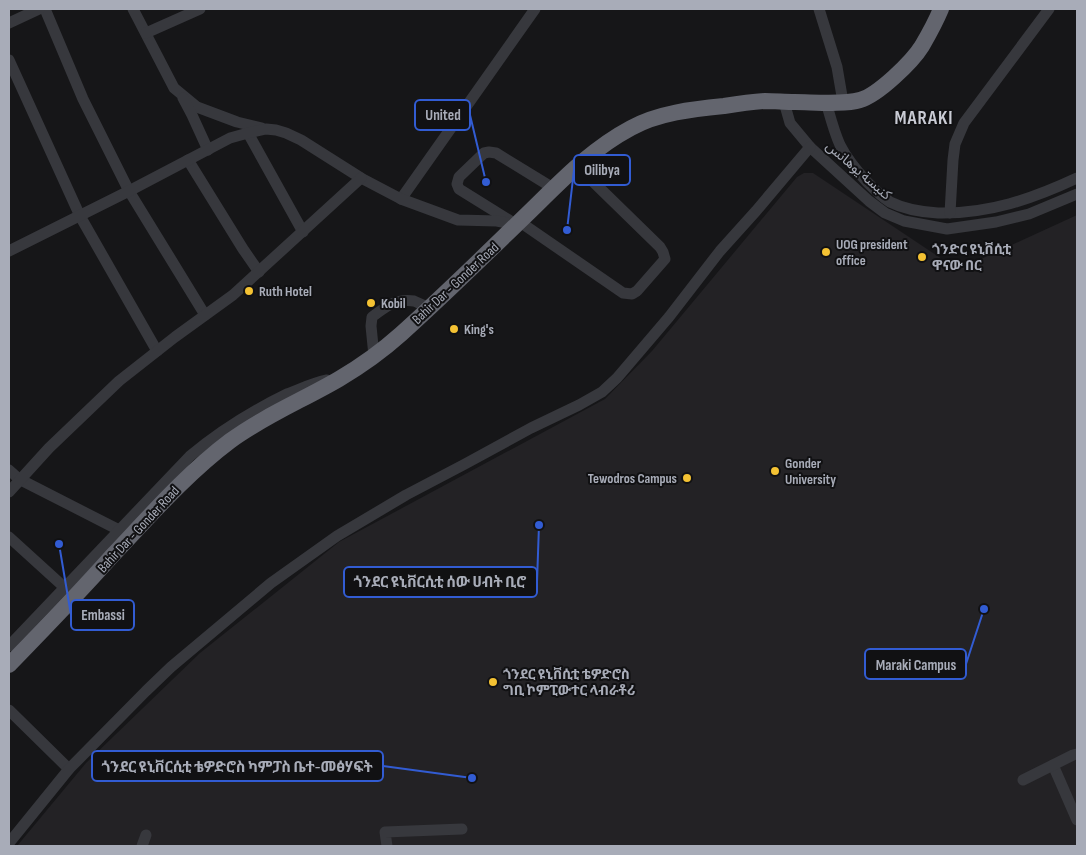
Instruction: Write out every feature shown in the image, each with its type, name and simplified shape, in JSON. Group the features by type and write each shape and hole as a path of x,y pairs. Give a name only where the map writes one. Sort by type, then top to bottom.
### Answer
{"highway":[{"name":"Bahir Dar - Gonder Road","path":"9,665 157,508 208,459 253,426 341,378 374,356 429,308 577,166 608,142 635,126 696,108 765,101 842,102 860,100 879,90 921,48 941,9"}],"street":[{"path":"9,23 40,9"},
{"path":"45,9 84,99 129,191 205,315"},
{"path":"133,9 174,88 197,107 237,122 286,133 401,199 458,220 518,223"},
{"path":"146,33 200,9"},
{"path":"401,199 534,9"},
{"path":"819,9 837,67 842,102"},
{"path":"950,213 956,139 964,123 1049,9"},
{"path":"9,60 80,216 157,351"},
{"path":"179,92 208,150"},
{"name":"كنيسة يوهانس","path":"784,102 790,123 810,147 862,195 885,213 904,220 947,229 996,222 1025,215 1077,194"},
{"path":"826,102 837,138 854,168 878,192 892,202 918,212 971,212 1006,205 1042,194 1077,178"},
{"path":"9,251 230,138 266,129"},
{"path":"248,133 303,232"},
{"path":"9,843 69,769 171,666 271,583 337,536 406,495 602,392 617,378 669,317 720,251 810,147"},
{"path":"553,188 496,153 489,152 484,153 459,177 457,184 459,190 518,223 623,293 632,294 637,291 665,259 664,252 577,166"},
{"path":"188,160 242,249 259,272"},
{"path":"9,492 48,448 119,381 233,295 362,178"},
{"path":"1020,201 1025,215"},
{"path":"885,213 892,202"},
{"path":"374,356 372,316 391,303 401,301 414,302 429,308"},
{"path":"9,646 168,477 210,439 243,417 271,402 318,382 341,378"},
{"path":"9,470 19,479 119,530"},
{"path":"9,536 64,587"},
{"path":"9,710 69,769"},
{"path":"1022,780 1077,754"},
{"path":"1053,765 1077,820"},
{"path":"387,846 385,832 462,829"}],"shaded area":[{"name":"Gonder University","path":"804,173 813,173 954,267 955,271 1077,215 1077,846 17,846 86,763 200,653 339,542 605,399 652,351 797,177"}],"place":[{"name":"United","path":"486,182"},
{"name":"Oilibya","path":"567,230"},
{"name":"UOG president office","path":"826,252"},
{"name":"ጎንድር ዩኒቨሲቲ ዋናው በር","path":"922,257"},
{"name":"Ruth Hotel","path":"249,291"},
{"name":"Kobil","path":"371,303"},
{"name":"King's","path":"454,329"},
{"name":"Gonder University","path":"775,471"},
{"name":"Tewodros Campus","path":"687,478"},
{"name":"ጎንደር ዩኒቨርሲቲ ሰው ሀብት ቢሮ","path":"539,525"},
{"name":"Embassi","path":"59,544"},
{"name":"Maraki Campus","path":"984,609"},
{"name":"ጎንደር ዩኒቨሲቲ ቴዎድሮስ ግቢ ኮምፒውተር ላብራቶሪ","path":"493,682"},
{"name":"ጎንደር ዩኒቨርሲቲ ቴዎድሮስ ካምፓስ ቤተ-መፅሃፍት","path":"472,778"}],"district":[{"name":"MARAKI","path":"924,117"}]}
